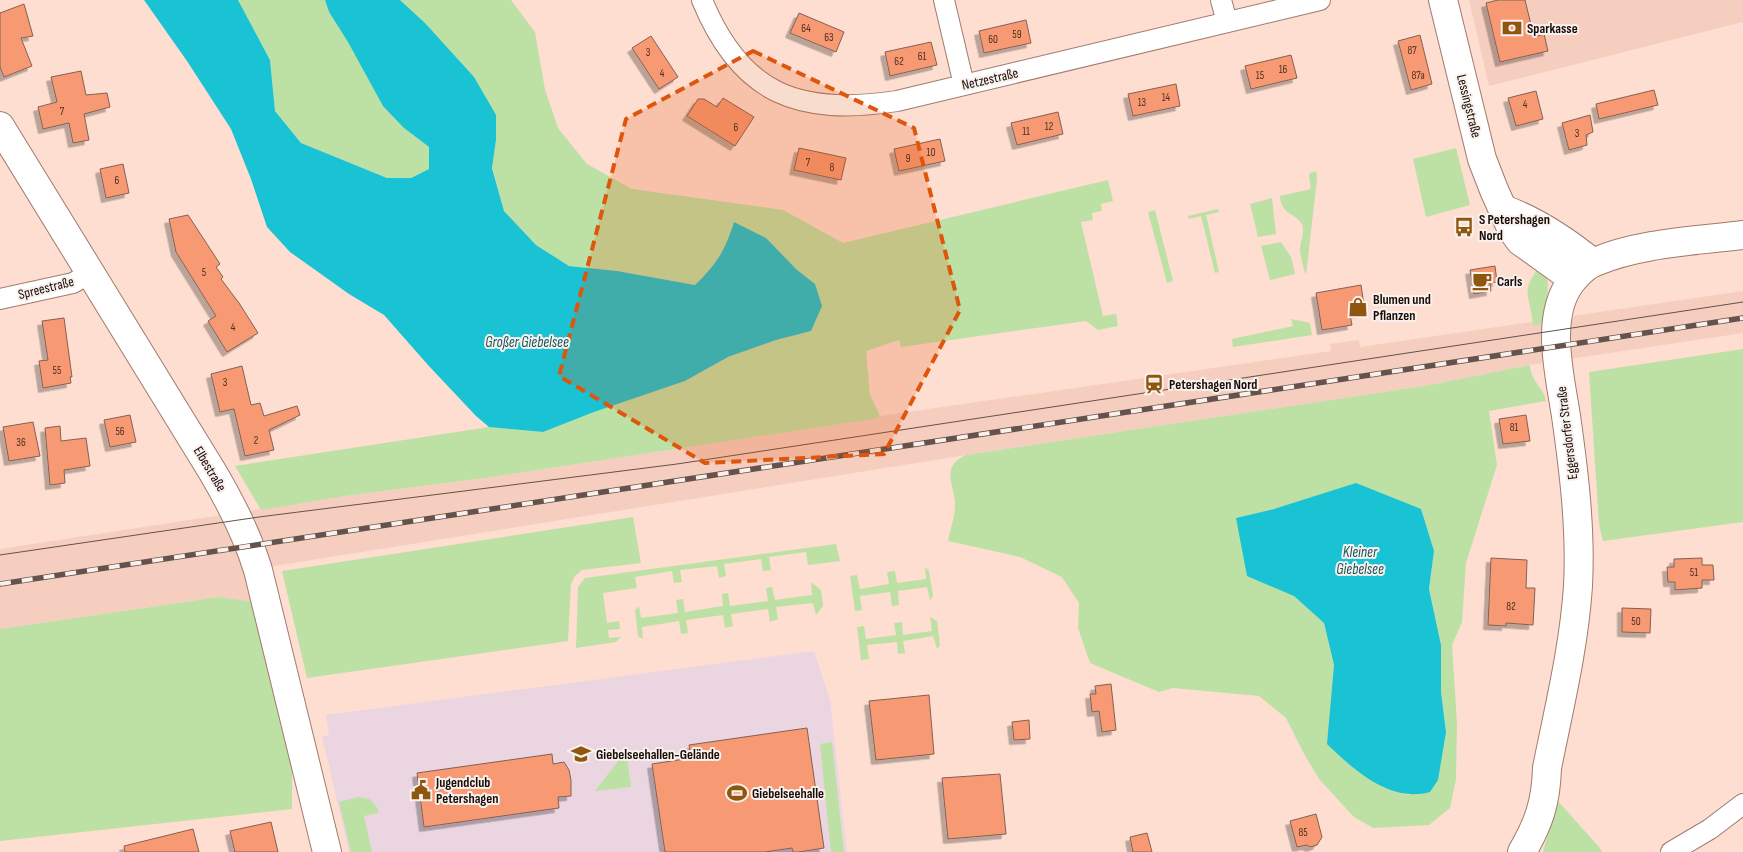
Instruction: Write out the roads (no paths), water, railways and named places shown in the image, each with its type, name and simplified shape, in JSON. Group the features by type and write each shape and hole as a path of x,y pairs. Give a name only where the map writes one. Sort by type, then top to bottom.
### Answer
{"street":[{"name":"Netzestraße","path":"702,0 711,21 737,62 763,84 798,100 838,106 867,106 897,101 1320,0"},
{"path":"944,0 964,85"},
{"path":"1221,0 1227,22"},
{"name":"Lessingstraße","path":"1444,0 1482,159 1494,190 1504,209 1535,223 1572,246 1583,271"},
{"name":"Elbestraße","path":"0,126 212,471 248,539 258,570 327,852"},
{"path":"1583,271 1635,249 1743,235"},
{"name":"Eggersdorfer Straße","path":"1522,852 1536,828 1544,806 1547,768 1571,649 1578,587 1578,535 1570,449 1555,330 1556,318 1564,292 1583,271"},
{"name":"Spreestraße","path":"0,299 73,283 90,273"},
{"name":"Eggersdorfer Straße","path":"1501,852 1515,834 1528,812 1538,785 1547,768"},
{"path":"1671,852 1710,829 1743,804"}],"water":[{"name":"Großer Giebelsee","path":"144,0 238,0 270,60 275,111 301,143 387,178 411,178 429,169 429,147 404,128 383,106 348,42 329,12 325,0 400,0 425,23 474,77 496,115 496,140 492,168 504,211 536,245 569,266 617,271 695,285 709,271 719,256 734,222 766,238 796,269 815,284 822,306 811,331 776,340 728,357 685,381 594,412 543,432 489,427 476,416 428,365 384,315 349,294 290,252 267,227 251,179 231,129 187,61"},
{"name":"Kleiner Giebelsee","path":"1356,483 1421,509 1434,551 1429,589 1441,645 1441,692 1446,732 1438,780 1430,792 1415,794 1387,789 1361,774 1327,744 1334,665 1324,623 1294,596 1247,576 1236,518 1274,509"}],"tram line":[{"path":"0,555 259,517 677,464 1743,302"}],"railway":[{"path":"0,584 1743,318"}],"place":[{"name":"Sparkasse","path":"1512,28"},
{"name":"S Petershagen Nord","path":"1464,227"},
{"name":"Carls","path":"1482,281"},
{"name":"Blumen und Pflanzen","path":"1358,307"},
{"name":"Petershagen Nord","path":"1154,384"},
{"name":"Giebelseehallen-Gelände","path":"581,754"},
{"name":"Jugendclub Petershagen","path":"421,790"},
{"name":"Giebelseehalle","path":"737,793"}]}
